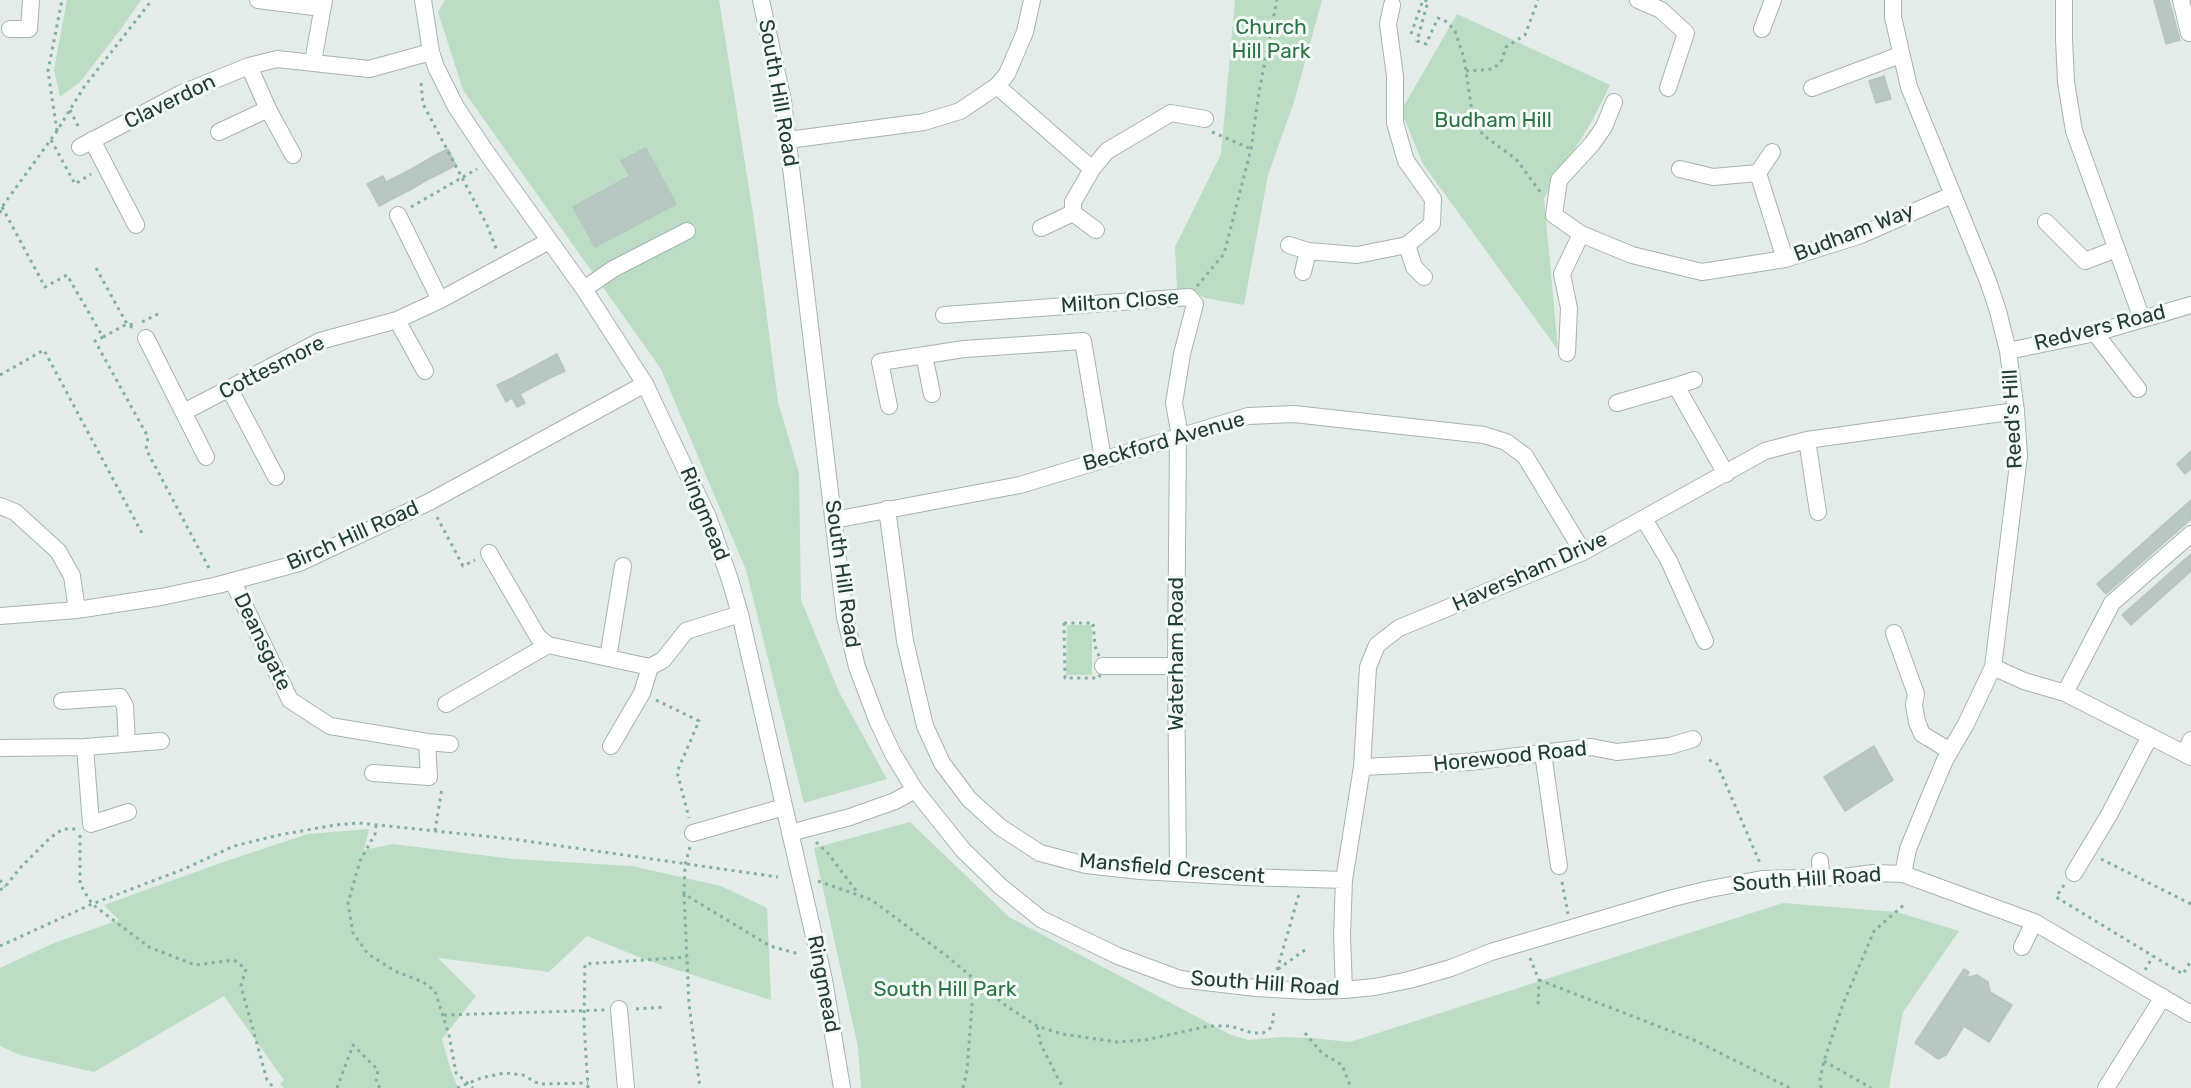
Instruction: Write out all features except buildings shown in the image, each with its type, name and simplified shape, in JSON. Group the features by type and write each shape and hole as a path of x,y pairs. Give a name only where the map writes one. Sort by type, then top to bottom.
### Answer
{"street":[{"path":"10,29 29,29 31,0"},
{"path":"258,0 323,4 313,62"},
{"name":"Ringmead","path":"423,0 431,52 436,68 456,107 584,289 645,384 708,517 740,614 824,980 842,1088"},
{"name":"South Hill Road","path":"760,0 781,91 845,617 857,667 893,754 915,790 963,850 1000,886 1041,919 1118,956 1180,979 1256,988 1307,991 1344,990 1409,980 1524,942 1710,889 1821,869 1904,874 2034,922 2191,1014"},
{"path":"788,140 924,122 960,111 997,86 1007,74 1025,32 1032,0"},
{"path":"1638,0 1661,9 1686,33 1668,88"},
{"path":"1762,29 1773,0"},
{"name":"Reed's Hill","path":"1893,0 1893,17 1909,87 1988,281 2008,351 2019,456 1993,667 1966,724 1950,751 1908,849 1904,874"},
{"path":"2064,0 2066,82 2074,131 2142,319"},
{"path":"2181,0 2188,23"},
{"path":"1289,245 1308,251 1357,255 1407,245 1432,224 1433,199 1406,161 1395,123 1395,76 1388,24 1389,2"},
{"name":"Claverdon","path":"87,144 180,94 249,66 277,59 369,69 431,52"},
{"path":"1812,88 1900,55"},
{"path":"249,66 268,109 293,155"},
{"path":"997,86 1092,170"},
{"path":"1554,215 1559,180 1593,144 1604,127 1614,102"},
{"path":"219,132 268,109"},
{"path":"1073,213 1073,202 1092,170 1107,151 1171,112 1207,125"},
{"path":"87,144 106,166 136,225"},
{"path":"1758,173 1772,152"},
{"path":"1680,170 1713,177 1758,173"},
{"path":"1758,173 1785,259"},
{"name":"Budham Way","path":"1554,215 1581,234 1632,255 1702,272 1785,259 1861,235 1952,195"},
{"path":"1041,228 1073,213"},
{"path":"1073,213 1096,230"},
{"path":"398,215 440,300"},
{"path":"2046,222 2085,261 2116,249"},
{"path":"584,289 613,269 687,231"},
{"path":"1567,353 1569,308 1563,274 1581,234"},
{"name":"Cottesmore","path":"184,412 320,341 397,320 440,300 549,241"},
{"path":"1407,245 1414,267 1424,277"},
{"path":"1303,272 1308,251"},
{"name":"Milton Close","path":"944,315 1189,297 1195,304 1182,354 1174,403 1179,436"},
{"name":"Redvers Road","path":"2008,351 2095,333 2191,305"},
{"path":"397,320 425,371"},
{"path":"2095,333 2138,389"},
{"path":"147,338 206,457"},
{"path":"889,406 880,362 964,349 1083,341 1103,459"},
{"path":"924,356 932,394"},
{"path":"1617,403 1694,380"},
{"name":"Birch Hill Road","path":"0,616 77,610 161,597 225,584 299,563 429,502 645,384"},
{"path":"1676,386 1726,474"},
{"path":"229,388 276,477"},
{"name":"Haversham Drive","path":"1344,990 1342,935 1344,880 1362,767 1368,667 1377,645 1399,628 1583,552 1765,451 1807,440 2016,411"},
{"name":"Beckford Avenue","path":"834,520 1020,484 1248,416 1294,414 1484,435 1506,442 1525,456 1583,552"},
{"name":"Waterham Road","path":"1178,872 1176,666 1179,436"},
{"path":"1807,440 1818,512"},
{"path":"0,506 15,512 58,551 72,576 77,610"},
{"name":"Mansfield Crescent","path":"887,509 905,640 925,726 942,763 969,799 1000,827 1040,853 1086,866 1140,871 1344,880"},
{"path":"1644,519 1669,561 1705,641"},
{"path":"2065,693 2112,603 2191,534"},
{"path":"489,553 538,637 548,645 651,667"},
{"path":"608,658 623,566"},
{"name":"Deansgate","path":"225,584 290,700 330,726 450,744"},
{"path":"611,746 642,693 651,667 663,660 686,631 740,614"},
{"path":"1894,633 1916,694 1914,705 1922,735 1950,751"},
{"path":"446,704 548,645"},
{"path":"1103,666 1176,666"},
{"path":"1993,667 2024,681 2065,693 2150,736 2189,750"},
{"path":"62,701 120,697 125,706 127,743"},
{"path":"2074,873 2109,815 2150,736"},
{"name":"Horewood Road","path":"1362,767 1469,762 1591,747 1617,752 1670,746 1693,739"},
{"path":"0,748 85,747 161,741"},
{"path":"373,773 429,777 427,742"},
{"path":"85,747 86,826 128,812"},
{"path":"1543,753 1559,866"},
{"path":"791,838 828,823 896,801 915,790"},
{"path":"693,833 784,807"},
{"path":"2022,947 2034,922"},
{"path":"2106,1088 2163,997"},
{"path":"619,1010 626,1088"}],"path":[{"path":"57,131 48,71 62,0"},
{"path":"0,213 57,131 84,87 152,0"},
{"path":"1189,297 1224,254 1251,149 1259,92 1277,0"},
{"path":"1411,34 1423,0 1428,1 1417,41 1426,44 1438,18 1447,22 1455,31 1466,71 1473,118 1483,135 1516,159 1554,215"},
{"path":"1466,71 1493,69 1502,60 1506,47 1525,35 1538,0"},
{"path":"421,83 423,104 487,225 504,267"},
{"path":"70,110 87,144"},
{"path":"1207,125 1251,149"},
{"path":"51,139 75,184 106,166"},
{"path":"398,215 477,169"},
{"path":"2,207 45,287 67,275 103,337"},
{"path":"96,268 127,324 147,338"},
{"path":"158,314 135,326 127,324 95,341 148,437 146,449 225,584"},
{"path":"0,375 44,350 144,537"},
{"path":"429,502 463,566 489,553"},
{"path":"1064,622 1094,623 1095,646 1103,666 1100,678 1065,678 1064,622"},
{"path":"642,693 699,721 677,772 693,833"},
{"path":"1709,760 1717,764 1760,863"},
{"path":"429,777 442,788 434,831"},
{"path":"0,946 92,904 184,869 234,846 335,825 360,823 512,839 778,877"},
{"path":"376,825 375,834 360,861 348,903 353,933 368,954 395,972 423,982 435,991 456,1073 473,1088"},
{"path":"0,890 50,838 63,829 86,826 80,884 92,904 149,947 195,965 234,960 246,969 241,986 267,1080 274,1088"},
{"path":"791,838 815,841 827,852 858,894"},
{"path":"2087,852 2191,904"},
{"path":"685,865 684,894 689,1004 700,1088"},
{"path":"1559,866 1571,928"},
{"path":"2074,873 2056,897 2183,974 2191,961"},
{"path":"1304,879 1277,970 1305,950"},
{"path":"0,880 5,887"},
{"path":"818,881 858,894 888,910 1005,1005 1037,1026 1083,1038 1117,1042 1145,1040 1209,1026 1231,1026 1252,1033 1263,1033 1272,1027 1275,1011"},
{"path":"684,894 770,946 799,954"},
{"path":"1821,1088 1820,1079 1824,1061 1843,1004 1874,931 1906,903"},
{"path":"1524,942 1539,980 1538,1007"},
{"path":"457,1088 481,1078 504,1073 524,1075 539,1084 588,1086 584,1011 585,964 687,957"},
{"path":"963,1088 967,1070 974,980"},
{"path":"1539,980 1694,1040 1790,1088"},
{"path":"443,1015 664,1007"},
{"path":"1037,1026 1041,1045 1063,1088"},
{"path":"1305,1033 1322,1053 1342,1065 1351,1088"},
{"path":"336,1088 353,1045 378,1070 376,1082 380,1088"},
{"path":"1824,1061 1871,1088"}],"green space":[{"path":"67,0 141,0 80,82 60,97 54,70"},
{"path":"445,0 719,0 755,226 778,402 799,473 801,600 839,692 887,779 804,803 746,570 661,369 463,90 438,12"},
{"name":"Church Hill Park","path":"1235,0 1322,0 1294,102 1268,175 1244,305 1205,298 1192,291 1177,289 1175,247 1221,154"},
{"name":"Budham Hill","path":"1457,14 1610,85 1591,123 1544,198 1558,350 1423,164 1401,111"},
{"path":"1067,625 1092,625 1092,675 1066,675"},
{"name":"South Hill Park","path":"910,822 1009,917 1231,1035 1249,1040 1281,1037 1350,1042 1783,903 1897,912 1959,931 1903,1012 1889,1088 861,1088 858,1047 814,848"},
{"path":"369,829 364,850 393,844 513,859 632,866 721,886 767,908 771,1000 649,961 587,936 549,972 438,958 476,996 442,1039 458,1088 284,1088 280,1084 284,1080 224,996 94,1072 20,1055 0,1046 0,968 54,943 119,920 104,905 308,834"}]}
